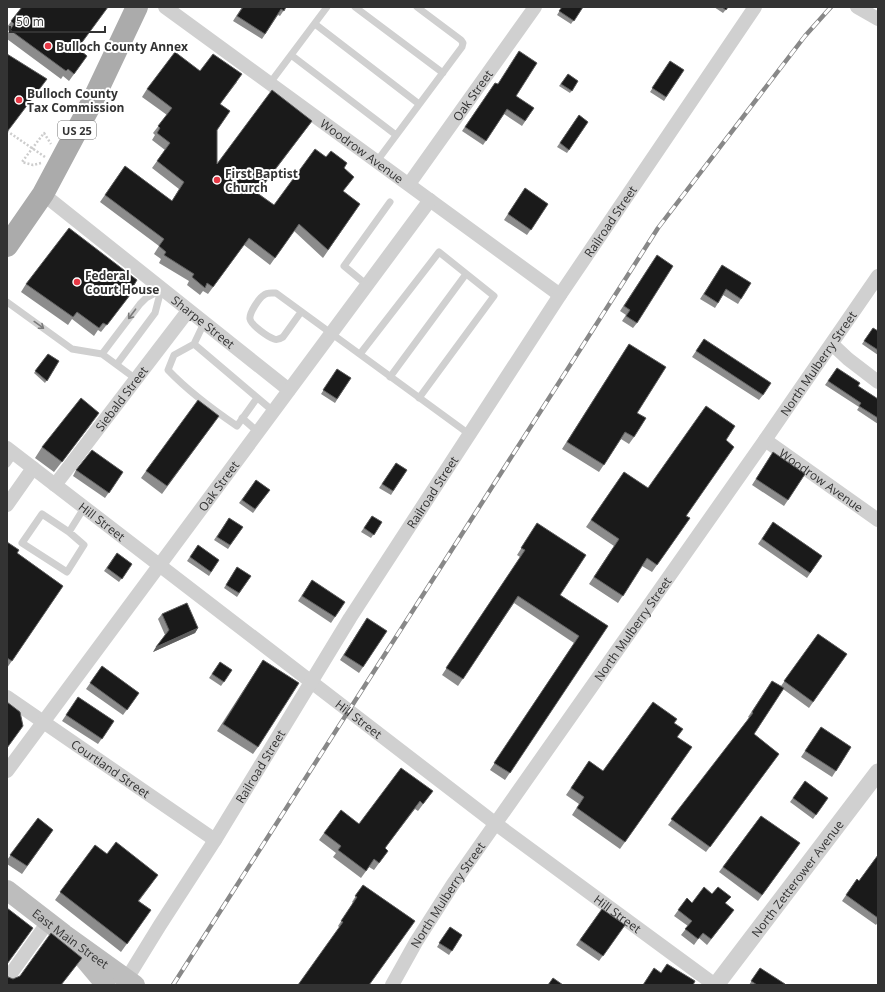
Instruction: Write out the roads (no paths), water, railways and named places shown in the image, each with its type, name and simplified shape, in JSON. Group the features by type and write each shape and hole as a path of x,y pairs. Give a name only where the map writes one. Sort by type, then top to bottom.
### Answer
{"main road":[{"name":"US 25","path":"7,246 43,194 51,159 92,102 132,9"},
{"name":"East Main Street","path":"7,890 128,983"},
{"path":"64,934 106,985"}],"street":[{"name":"Woodrow Avenue","path":"165,7 560,295"},
{"name":"Oak Street","path":"409,184 535,7"},
{"name":"Railroad Street","path":"128,983 160,925 215,840 350,618 560,295 755,7"},
{"path":"857,7 878,19"},
{"name":"Sharpe Street","path":"43,194 161,290 289,390"},
{"name":"Oak Street","path":"7,771 42,721 159,566 430,200"},
{"name":"North Mulberry Street","path":"392,985 416,942 453,884 765,440 878,276"},
{"name":"Siebald Street","path":"55,485 188,311"},
{"path":"832,344 848,359 878,382"},
{"name":"Woodrow Avenue","path":"765,440 878,520"},
{"name":"Hill Street","path":"9,455 33,468 496,824 715,985"},
{"path":"7,505 33,468"},
{"name":"Courtland Street","path":"7,697 215,840"},
{"name":"North Zetterower Avenue","path":"715,985 878,772"},
{"path":"7,979 48,922"}],"lane":[{"path":"270,83 328,7"},
{"path":"355,7 443,73"},
{"path":"377,161 462,47 463,43 417,7"},
{"path":"315,24 419,104"},
{"path":"291,55 396,135"},
{"path":"367,285 344,266 390,202"},
{"path":"360,354 439,252 494,296 419,398"},
{"path":"390,377 466,274"},
{"path":"102,354 143,301 161,290"},
{"path":"117,364 155,313 161,290"},
{"path":"302,312 279,340 273,339 252,324 250,318 251,313 263,295 271,292 276,293 469,434"},
{"path":"7,302 72,349 102,354 136,379"},
{"path":"204,323 194,344 174,355 168,370 188,390 212,410 237,426 257,398"},
{"path":"194,344 273,411"},
{"path":"242,418 258,432"},
{"path":"69,532 84,508"},
{"path":"42,514 69,532 84,545 67,572 22,543 42,514"}],"railway":[{"path":"173,985 658,228 805,36 831,7"}],"place":[{"name":"Bulloch County Annex","path":"48,46"},
{"name":"Bulloch County Tax Commission","path":"19,100"},
{"name":"First Baptist Church","path":"217,180"},
{"name":"Federal Court House","path":"77,282"}]}
